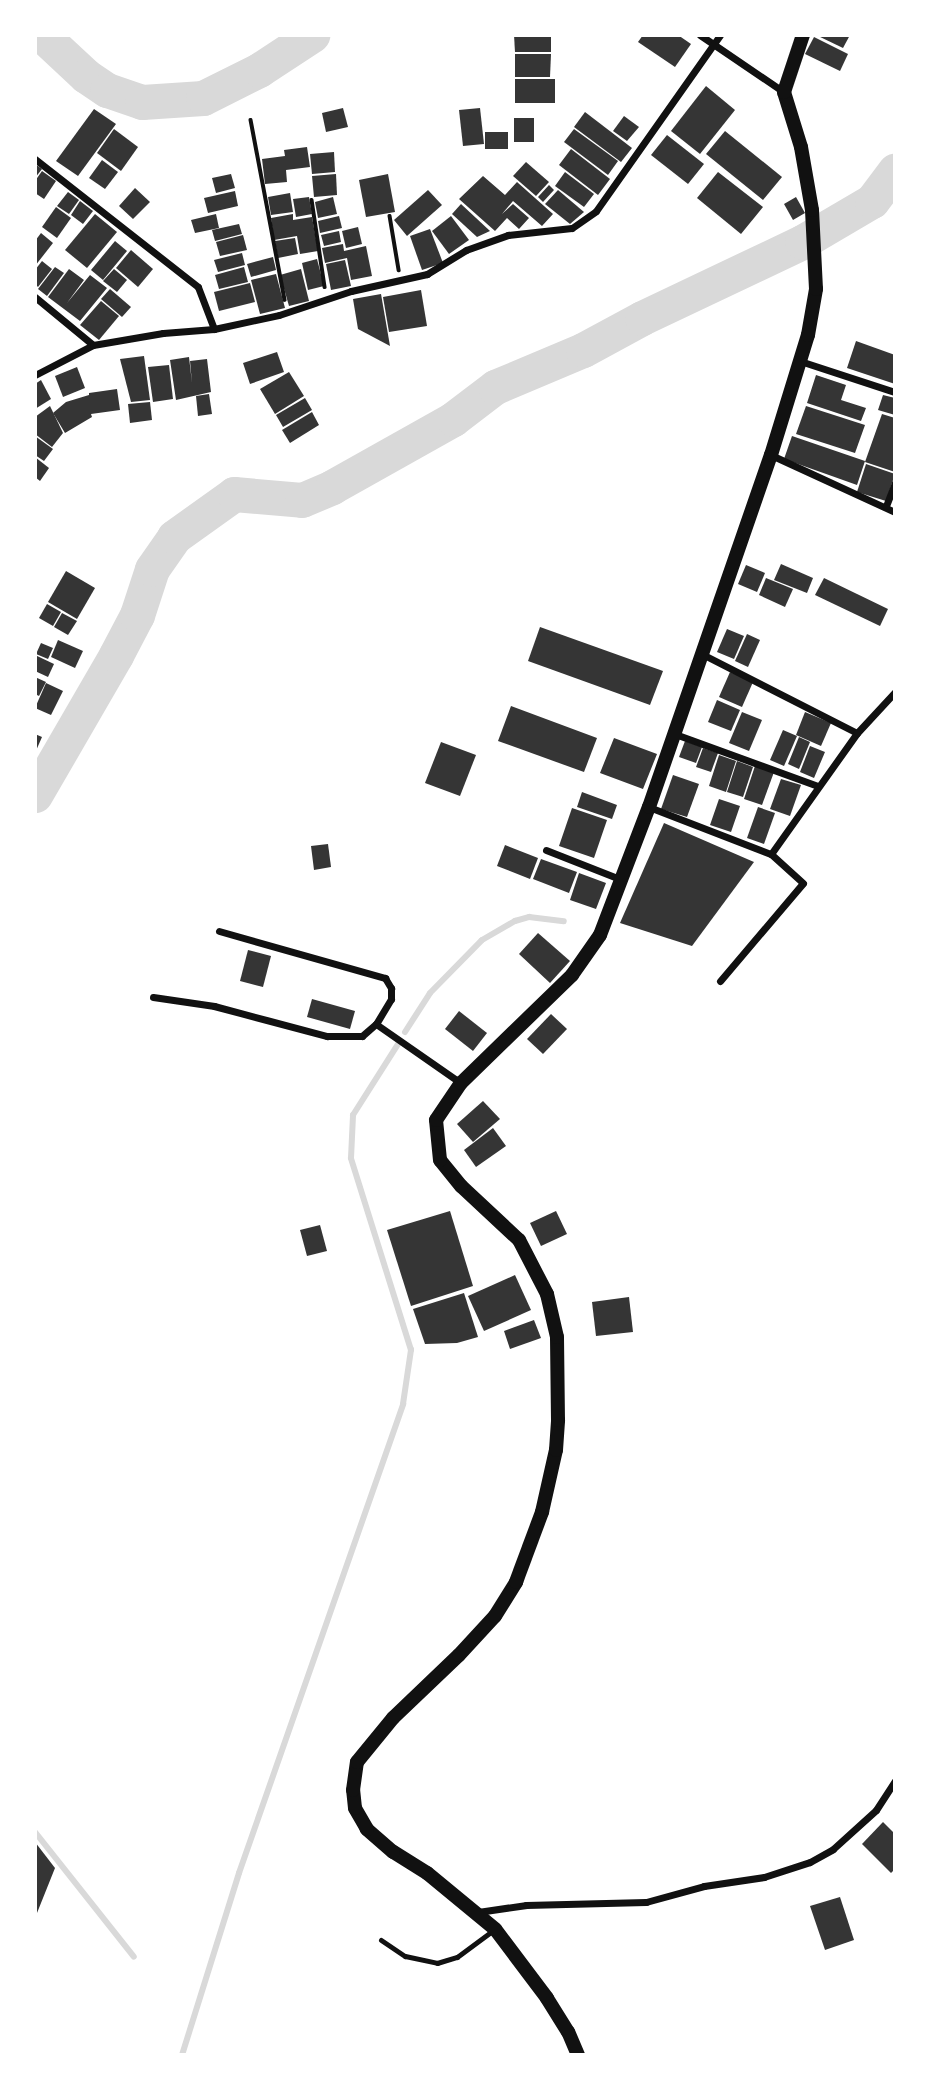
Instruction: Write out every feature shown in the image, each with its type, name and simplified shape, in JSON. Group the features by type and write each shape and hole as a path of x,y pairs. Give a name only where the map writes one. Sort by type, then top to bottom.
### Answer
{"main road":[{"path":"578,2055 568,2032 547,1998 495,1929 367,1829 355,1808 352,1790 357,1762 393,1718 460,1656 495,1616 516,1581 542,1512 556,1450 557,1337 547,1294 519,1240 461,1186 440,1160 436,1120 461,1083 572,975 600,935 649,807 771,455 800,361 816,289 817,265 812,210 801,147 784,92 803,35"}],"street":[{"path":"700,35 712,46 784,92"},
{"path":"35,375 93,345 163,332 214,329 288,313 327,299 427,274 466,250 508,235 572,228 596,211 720,35"},
{"path":"35,159 198,287 214,329"},
{"path":"35,298 93,345"},
{"path":"800,361 895,392"},
{"path":"771,455 895,512"},
{"path":"886,506 895,483"},
{"path":"701,653 857,733"},
{"path":"771,854 857,733 895,692"},
{"path":"675,734 818,786"},
{"path":"649,807 771,854 803,883 720,981"},
{"path":"546,850 622,880"},
{"path":"153,997 214,1006 327,1036 362,1036 376,1024 391,999 391,988 385,978 219,931"},
{"path":"376,1024 461,1083"},
{"path":"475,1912 526,1905 646,1902 704,1886 764,1877 810,1861 832,1849 876,1810 895,1781"}],"lane":[{"path":"381,1940 405,1956 424,1963 437,1963 457,1957 495,1929"}],"path":[{"path":"251,120 288,313"},
{"path":"313,200 327,299"},
{"path":"390,216 400,279"}],"building":[{"path":"514,35 551,35 551,52 515,52"},
{"path":"643,35 678,35 691,44 675,67 638,42"},
{"path":"816,35 850,35 843,48"},
{"path":"814,37 848,54 840,71 805,54"},
{"path":"515,54 551,54 550,77 515,77"},
{"path":"515,79 555,79 555,103 515,103"},
{"path":"706,86 735,110 700,154 671,131"},
{"path":"343,108 348,127 326,132 322,113"},
{"path":"480,108 484,144 463,146 459,110"},
{"path":"94,109 116,124 78,176 56,161"},
{"path":"585,112 632,148 621,162 574,127"},
{"path":"624,116 639,127 627,141 613,131"},
{"path":"514,118 534,118 534,142 514,142"},
{"path":"114,129 138,147 121,171 97,153"},
{"path":"574,129 618,161 608,175 564,142"},
{"path":"725,131 782,177 763,200 706,154"},
{"path":"485,132 508,132 508,149 485,149"},
{"path":"667,135 704,164 688,184 651,155"},
{"path":"307,147 310,167 286,170 287,182 265,184 262,159 285,156 284,150"},
{"path":"571,149 610,179 598,195 559,165"},
{"path":"334,152 335,172 312,174 310,154"},
{"path":"102,160 118,172 105,189 89,178"},
{"path":"526,162 549,182 536,196 513,176"},
{"path":"35,164 42,169 35,178"},
{"path":"42,171 56,181 44,199 35,193 35,181"},
{"path":"565,172 594,194 584,207 555,186"},
{"path":"718,172 763,207 741,234 697,198"},
{"path":"231,174 235,188 216,193 212,178"},
{"path":"336,174 337,195 314,197 312,176"},
{"path":"388,174 395,212 366,217 359,180"},
{"path":"483,176 505,195 517,182 553,214 542,226 513,201 502,214 513,204 529,218 519,229 507,218 495,231 459,199"},
{"path":"549,185 554,190 543,202 538,197"},
{"path":"135,188 150,202 133,219 119,206"},
{"path":"428,190 442,205 407,236 394,220"},
{"path":"558,190 584,212 570,224 545,204"},
{"path":"235,191 238,206 208,213 204,198"},
{"path":"68,192 79,200 69,214 57,206"},
{"path":"290,193 293,212 271,215 268,197"},
{"path":"309,197 312,214 296,217 293,199"},
{"path":"333,197 337,214 318,218 315,202"},
{"path":"796,197 805,213 793,220 784,204"},
{"path":"80,201 93,211 83,224 71,215"},
{"path":"461,204 490,231 477,237 452,214"},
{"path":"56,207 71,218 57,238 42,227"},
{"path":"95,214 117,232 87,268 65,250"},
{"path":"216,214 219,228 195,233 191,220"},
{"path":"293,214 293,220 312,217 318,251 300,254 297,236 274,240 271,218"},
{"path":"339,216 342,228 320,233 318,221"},
{"path":"451,216 469,240 449,254 432,231"},
{"path":"239,224 242,234 215,241 212,230"},
{"path":"358,227 362,244 346,248 342,231"},
{"path":"430,229 443,263 422,270 410,236"},
{"path":"339,231 341,242 324,246 321,235"},
{"path":"41,233 53,243 35,266 35,241"},
{"path":"243,235 247,250 220,256 216,242"},
{"path":"295,238 298,254 278,258 275,241"},
{"path":"115,241 127,251 103,280 91,270"},
{"path":"343,244 344,251 366,246 372,276 351,280 347,258 325,263 322,248"},
{"path":"131,250 153,269 138,287 116,268"},
{"path":"242,253 245,265 218,272 214,260"},
{"path":"273,257 276,270 251,277 247,264"},
{"path":"317,259 324,286 308,290 302,263"},
{"path":"345,260 351,286 331,290 326,264"},
{"path":"42,261 52,269 38,287 35,284 35,270"},
{"path":"55,267 64,273 47,296 38,289"},
{"path":"244,267 248,282 219,289 215,275"},
{"path":"69,269 84,280 67,303 90,275 107,288 80,321 48,297"},
{"path":"114,269 127,280 117,292 103,281"},
{"path":"301,269 309,301 289,306 280,275"},
{"path":"276,274 285,308 260,314 251,280"},
{"path":"250,283 255,302 219,311 214,292"},
{"path":"110,289 131,307 122,317 101,299"},
{"path":"421,290 427,326 389,332 383,297"},
{"path":"381,294 390,346 358,329 353,299"},
{"path":"101,301 119,316 99,340 80,325"},
{"path":"856,341 895,355 895,384 847,368"},
{"path":"277,352 284,372 250,384 243,363"},
{"path":"144,356 150,400 131,402 120,359"},
{"path":"189,357 192,383 190,361 207,359 211,392 176,400 170,360"},
{"path":"169,365 173,399 153,402 148,367"},
{"path":"77,367 85,388 63,397 55,376"},
{"path":"289,372 304,396 275,414 260,389"},
{"path":"816,375 846,385 841,400 866,408 861,421 807,403"},
{"path":"41,380 51,399 35,409 35,384"},
{"path":"117,389 120,410 91,414 92,417 65,433 53,413 66,402 89,393"},
{"path":"209,394 212,414 198,416 196,396"},
{"path":"883,395 895,398 895,415 878,410"},
{"path":"305,398 312,410 283,427 276,415"},
{"path":"150,402 152,420 130,423 128,404"},
{"path":"50,406 63,433 52,447 35,434 35,417"},
{"path":"806,406 865,425 855,453 796,434"},
{"path":"312,412 319,425 290,443 282,430"},
{"path":"882,414 895,418 895,472 865,462"},
{"path":"35,436 53,449 44,461 35,455"},
{"path":"792,436 865,461 857,485 784,459"},
{"path":"35,457 49,468 40,481 35,477"},
{"path":"866,464 895,474 886,501 857,492"},
{"path":"781,564 813,578 807,593 774,580"},
{"path":"746,565 765,573 757,592 738,584"},
{"path":"66,571 95,588 77,619 48,602"},
{"path":"766,578 793,589 785,607 759,595"},
{"path":"824,578 888,609 880,626 815,595"},
{"path":"47,604 61,612 53,626 39,618"},
{"path":"62,613 77,621 68,635 54,627"},
{"path":"540,627 663,671 650,705 528,661"},
{"path":"727,629 744,636 734,659 717,652"},
{"path":"747,634 760,640 748,667 735,661"},
{"path":"58,640 83,651 75,668 51,657"},
{"path":"41,643 53,648 48,659 36,654"},
{"path":"35,655 54,664 48,677 35,671"},
{"path":"730,672 753,682 742,707 719,697"},
{"path":"35,677 46,682 39,696 35,694"},
{"path":"46,683 63,691 51,715 35,708"},
{"path":"717,700 740,710 731,731 708,722"},
{"path":"511,706 597,738 584,772 498,741"},
{"path":"742,712 762,720 749,751 729,743"},
{"path":"805,712 831,723 821,746 796,735"},
{"path":"783,730 797,736 784,766 770,760"},
{"path":"35,734 42,737 35,753"},
{"path":"799,737 810,742 799,769 788,764"},
{"path":"614,738 657,754 643,789 600,773"},
{"path":"685,741 702,747 696,763 679,757"},
{"path":"441,742 476,755 460,796 425,783"},
{"path":"810,746 825,752 814,778 800,772"},
{"path":"703,748 718,753 711,772 696,767"},
{"path":"719,755 736,761 726,792 709,786"},
{"path":"737,761 753,767 743,797 727,792"},
{"path":"755,766 774,772 762,805 744,799"},
{"path":"673,775 699,784 687,817 661,809"},
{"path":"781,779 801,785 790,816 770,809"},
{"path":"582,792 617,805 612,819 577,807"},
{"path":"719,799 740,806 731,832 710,825"},
{"path":"758,807 775,813 764,844 747,838"},
{"path":"572,808 607,820 594,858 559,846"},
{"path":"664,823 754,862 692,946 620,923"},
{"path":"328,844 331,867 314,870 311,846"},
{"path":"505,845 538,858 530,879 497,866"},
{"path":"541,859 577,872 569,893 533,879"},
{"path":"579,873 606,883 596,909 570,900"},
{"path":"538,933 570,961 550,983 519,954"},
{"path":"248,950 271,956 263,987 240,981"},
{"path":"312,999 355,1011 350,1029 307,1017"},
{"path":"459,1011 487,1033 473,1051 445,1029"},
{"path":"551,1014 567,1029 543,1054 527,1039"},
{"path":"483,1101 500,1119 473,1142 457,1124"},
{"path":"493,1128 506,1146 476,1167 464,1150"},
{"path":"450,1211 473,1286 411,1306 387,1230"},
{"path":"556,1211 567,1234 541,1246 530,1223"},
{"path":"320,1225 327,1251 307,1256 300,1230"},
{"path":"515,1275 531,1310 484,1331 468,1296"},
{"path":"464,1293 478,1337 457,1343 425,1344 413,1309"},
{"path":"629,1297 633,1332 596,1336 592,1302"},
{"path":"534,1320 541,1338 510,1349 504,1331"},
{"path":"883,1822 895,1834 895,1869 891,1873 862,1844"},
{"path":"35,1842 55,1868 35,1918"},
{"path":"840,1897 854,1940 825,1950 810,1906"}],"waterway":[{"path":"42,35 86,76 107,90 142,102 203,98 259,70 312,35"},
{"path":"35,795 116,655 137,615 152,569 174,537 234,494 302,500 332,487 453,419 495,387 583,350 642,318 802,242 872,201 895,171"},
{"path":"405,1032 430,993 482,940 515,921 529,917 564,921"},
{"path":"182,2055 239,1873 403,1404 411,1350 351,1158 353,1115 398,1044"},
{"path":"35,1832 134,1957"}]}
